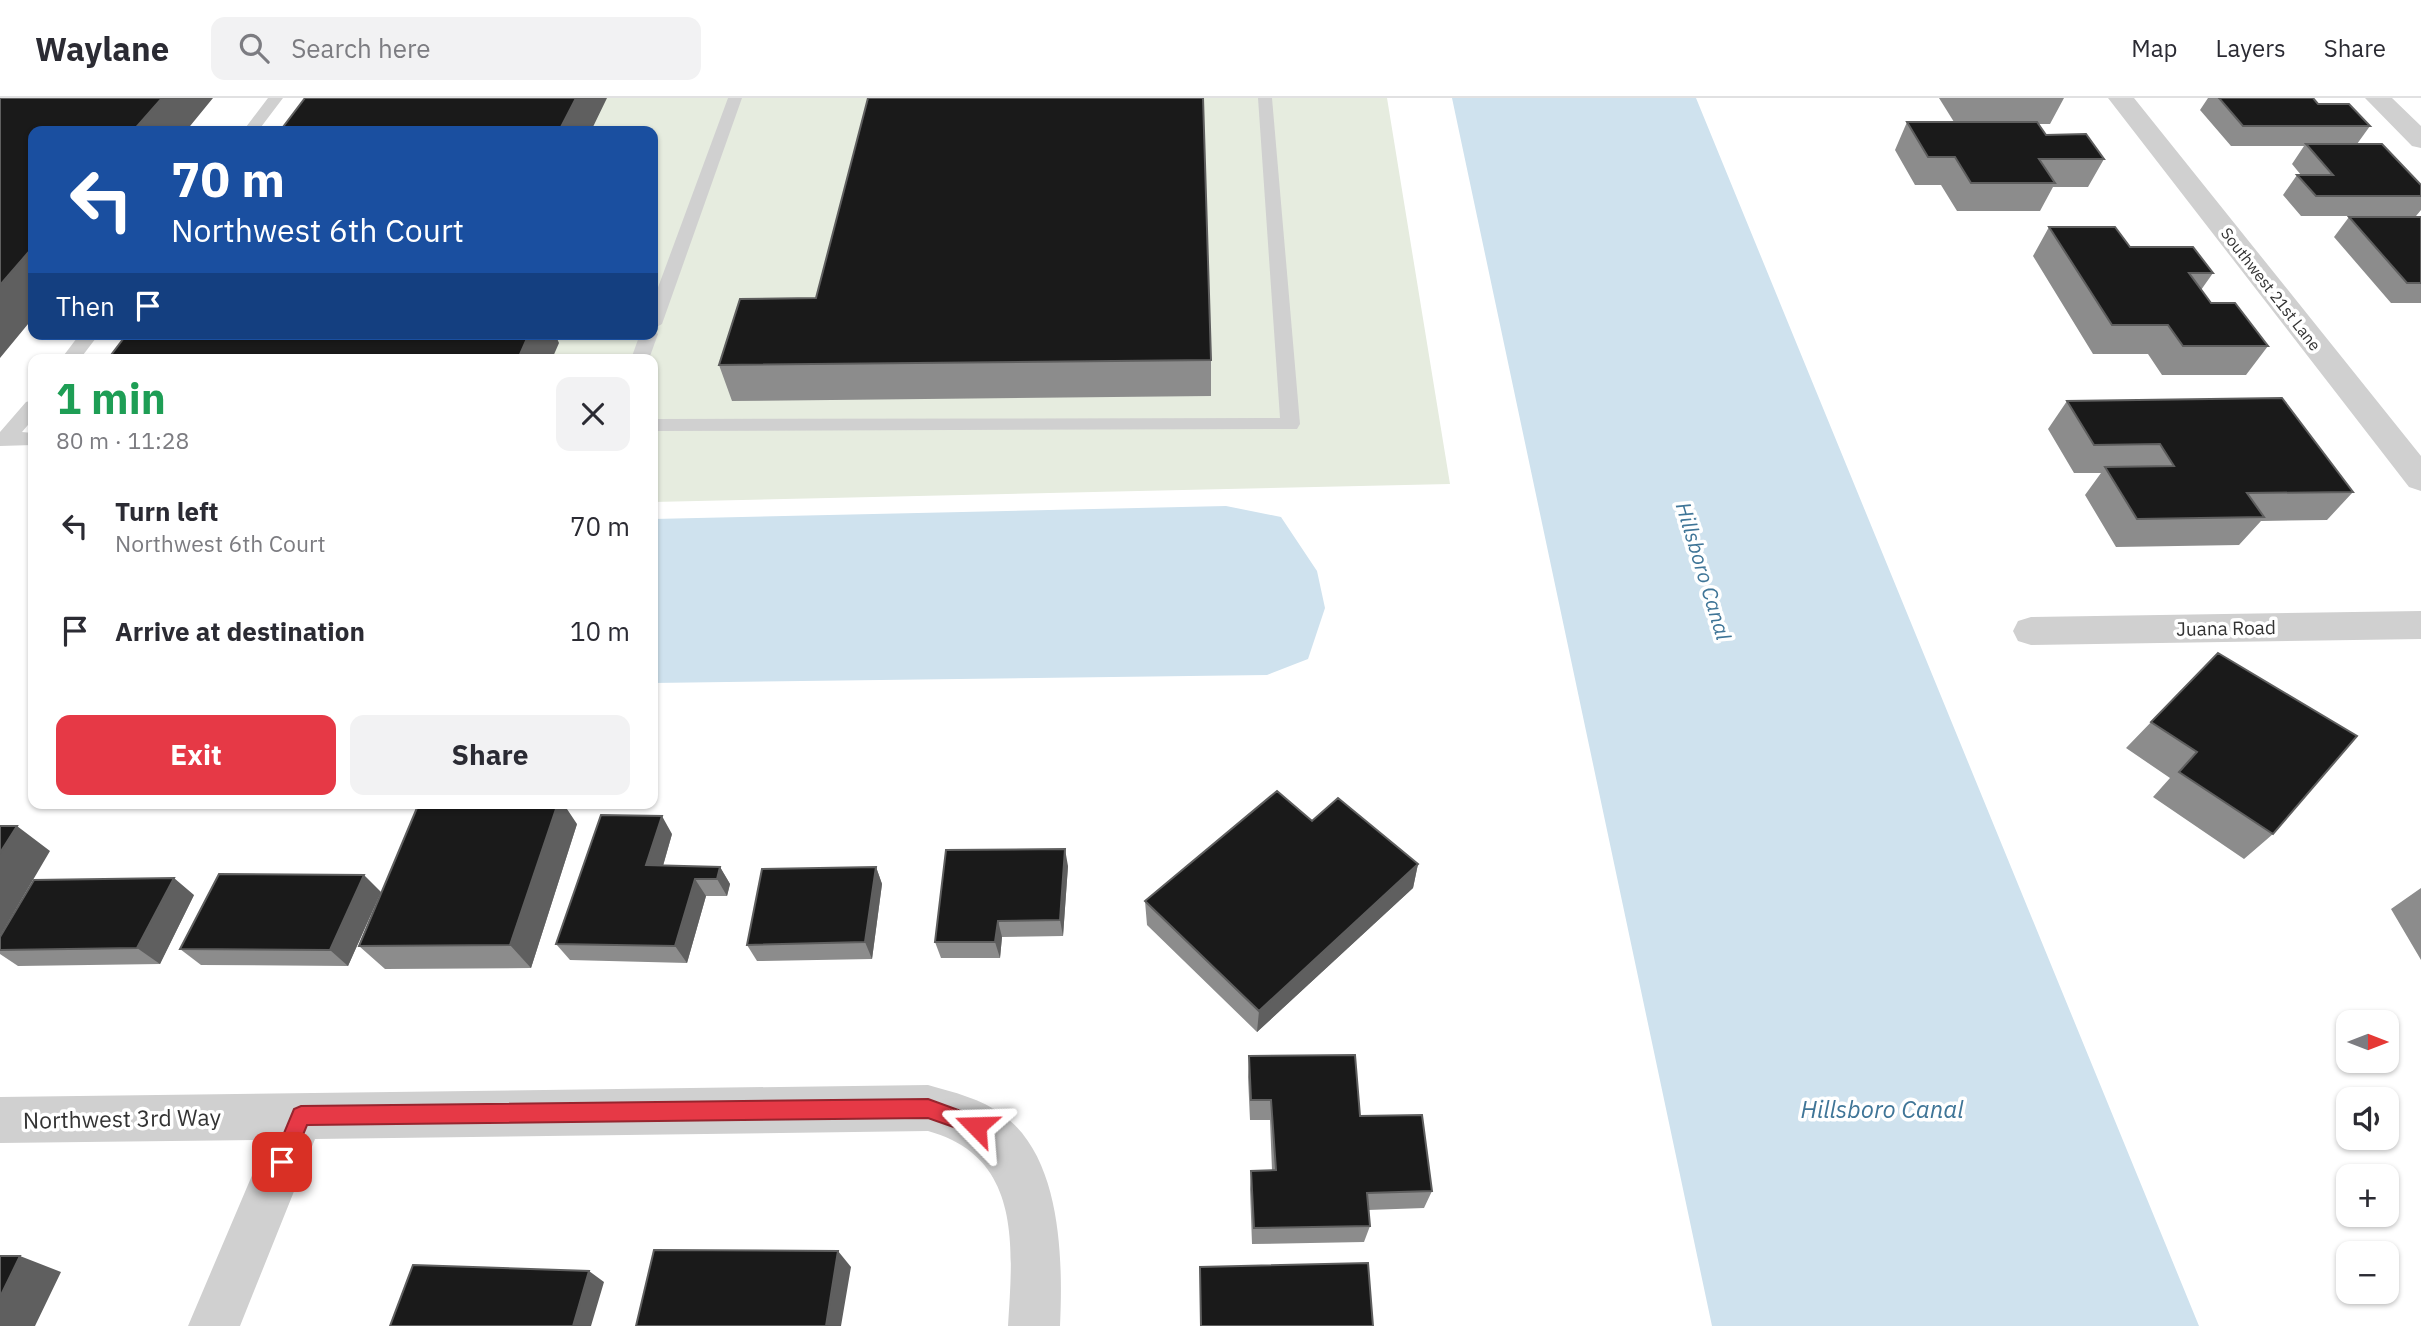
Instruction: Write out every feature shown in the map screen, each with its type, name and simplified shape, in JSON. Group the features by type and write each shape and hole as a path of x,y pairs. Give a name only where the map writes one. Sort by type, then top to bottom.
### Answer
{"street":[{"name":"Southwest 21st Lane","path":"2121,98 2421,479"},
{"path":"2378,98 2421,140"},
{"name":"Juana Road","path":"2031,631 2421,625"},
{"name":"Northwest 3rd Way","path":"0,1120 928,1108 955,1115 994,1137 1025,1183 1038,1274 1034,1326"},
{"path":"214,1326 301,1115"}],"lane":[{"path":"254,126 276,98"},
{"path":"658,310 735,98"},
{"path":"658,425 1290,424 1265,98"},
{"path":"75,354 85,340"},
{"path":"4,439 28,412"},
{"path":"4,439 28,439"}],"shaded area":[{"path":"348,98 1387,98 1450,484 658,502 658,354 171,354 181,340 658,340 658,126 328,126"}],"water":[{"name":"Hillsboro Canal","path":"1452,98 1696,98 2199,1326 1712,1326"},
{"path":"1226,506 1281,517 1317,571 1325,608 1308,659 1267,675 658,683 658,519"}],"building":[{"path":"0,98 162,98 137,126 28,126 28,253 0,285"},
{"path":"305,98 576,98 562,126 284,126"},
{"path":"868,98 1203,98 1211,360 719,365 740,299 816,298"},
{"path":"2219,98 2313,98 2318,104 2349,104 2370,126 2243,126"},
{"path":"1907,122 2037,122 2046,135 2086,134 2104,159 2039,159 2055,183 1971,183 1955,157 1928,157"},
{"path":"2306,144 2382,144 2421,185 2421,196 2316,196 2297,175 2333,175"},
{"path":"2349,217 2421,217 2421,283 2407,283"},
{"path":"2049,227 2115,227 2130,247 2193,247 2213,273 2189,273 2211,303 2235,303 2268,346 2183,346 2168,325 2112,325"},
{"path":"122,340 526,340 520,354 112,354"},
{"path":"2282,398 2353,492 2247,493 2264,517 2137,519 2105,467 2174,466 2160,444 2094,445 2067,401"},
{"path":"2218,653 2357,736 2273,834 2179,772 2197,752 2151,722"},
{"path":"1277,791 1312,821 1338,798 1418,864 1259,1011 1145,901"},
{"path":"416,809 556,809 510,945 359,946"},
{"path":"601,815 662,816 646,865 720,867 717,879 695,879 675,946 556,944"},
{"path":"0,826 17,826 0,853"},
{"path":"1065,849 1060,920 998,921 995,942 935,942 946,850"},
{"path":"876,867 865,942 747,945 762,869"},
{"path":"219,874 364,875 330,950 180,949"},
{"path":"174,878 137,948 0,950 0,937 34,880"},
{"path":"1355,1055 1360,1116 1422,1115 1432,1191 1367,1193 1370,1226 1254,1228 1251,1171 1276,1170 1271,1100 1251,1100 1249,1056"},
{"path":"654,1250 838,1251 826,1326 636,1326"},
{"path":"0,1256 20,1256 0,1297"},
{"path":"1368,1263 1373,1326 1201,1326 1200,1267"},
{"path":"413,1265 589,1271 573,1326 390,1326"}],"route":[{"path":"282,1162 301,1115 928,1108 955,1115 976,1126"}]}
